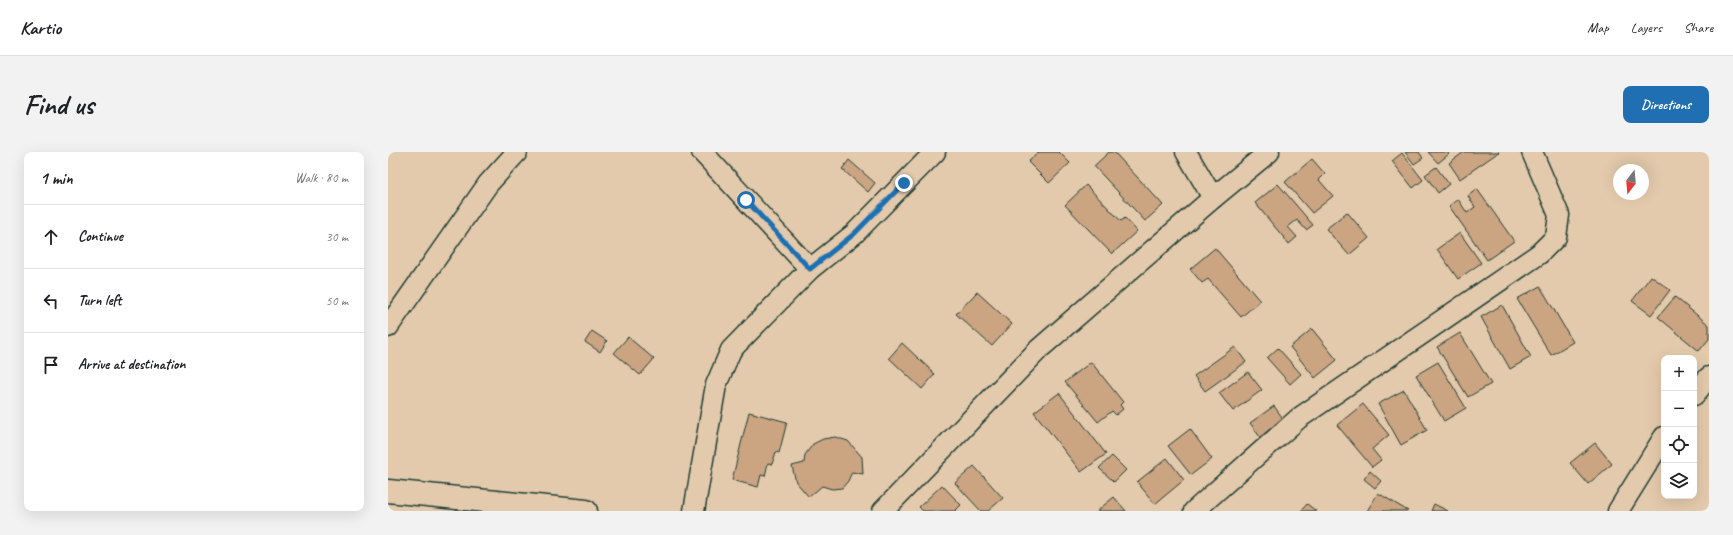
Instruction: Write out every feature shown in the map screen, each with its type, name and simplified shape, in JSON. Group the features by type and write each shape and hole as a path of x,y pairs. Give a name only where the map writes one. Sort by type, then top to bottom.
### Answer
{"main road":[{"path":"388,491 586,511"}],"street":[{"path":"388,327 488,184 518,152"},
{"path":"702,152 810,269"},
{"path":"694,511 716,384 731,350 810,269 854,234 935,152"},
{"path":"1186,152 1212,198"},
{"path":"883,511 1039,349 1212,198 1269,152"},
{"path":"1194,511 1299,418 1539,254 1556,237 1559,215 1532,152"},
{"path":"1697,391 1709,377"},
{"path":"1618,511 1661,442"}],"building":[{"path":"1039,152 1059,152 1070,163 1049,183 1028,162"},
{"path":"1109,152 1114,152 1163,205 1145,221 1094,166"},
{"path":"1405,152 1419,152 1423,158 1414,164"},
{"path":"1428,152 1447,152 1449,154 1438,163"},
{"path":"1464,152 1499,152 1460,179 1449,163"},
{"path":"1402,153 1423,180 1413,188 1392,161"},
{"path":"1312,159 1325,174 1319,180 1333,196 1312,213 1285,182"},
{"path":"849,160 875,183 868,192 842,169"},
{"path":"1436,167 1449,184 1438,193 1425,175"},
{"path":"1278,184 1313,225 1306,230 1297,220 1288,227 1297,237 1289,244 1255,203"},
{"path":"1086,185 1121,221 1125,218 1137,231 1112,254 1065,205"},
{"path":"1477,189 1514,241 1487,260 1449,206 1458,199 1467,213 1475,207 1468,196"},
{"path":"1347,212 1369,238 1349,255 1326,229"},
{"path":"1460,233 1481,263 1458,279 1437,249"},
{"path":"1215,248 1260,301 1241,317 1208,279 1202,283 1190,269"},
{"path":"1651,276 1670,290 1651,315 1632,301"},
{"path":"1540,286 1573,342 1551,355 1517,299"},
{"path":"977,292 1012,324 992,346 956,314"},
{"path":"1675,297 1709,325 1709,339 1699,351 1658,317"},
{"path":"1502,305 1531,357 1510,369 1481,317"},
{"path":"1312,329 1337,360 1315,378 1290,347"},
{"path":"592,331 607,341 600,352 585,342"},
{"path":"1460,333 1491,384 1468,397 1437,347"},
{"path":"628,337 654,359 640,375 614,353"},
{"path":"902,343 935,374 922,389 889,358"},
{"path":"1235,347 1246,362 1205,391 1194,376"},
{"path":"1278,348 1301,374 1290,384 1267,358"},
{"path":"1091,362 1123,402 1120,405 1123,409 1116,415 1112,411 1098,422 1065,382"},
{"path":"1438,362 1466,408 1444,421 1416,375"},
{"path":"1248,372 1262,390 1233,411 1219,393"},
{"path":"1404,390 1427,430 1401,445 1378,404"},
{"path":"1059,393 1106,454 1081,472 1034,412"},
{"path":"1363,404 1389,435 1372,449 1381,460 1372,467 1337,425"},
{"path":"1274,406 1284,420 1260,437 1250,423"},
{"path":"749,412 787,422 779,453 776,452 772,464 768,463 765,476 761,475 758,487 732,480"},
{"path":"1190,429 1212,459 1191,475 1168,446"},
{"path":"835,437 848,441 862,457 863,474 852,472 848,481 842,488 832,489 822,486 809,497 796,482 792,466 804,463 805,455 813,444 823,439"},
{"path":"1595,443 1612,464 1588,484 1570,463"},
{"path":"1112,456 1126,470 1114,482 1099,468"},
{"path":"1167,458 1184,480 1155,504 1137,482"},
{"path":"974,466 1003,498 988,511 981,511 955,483"},
{"path":"1370,471 1381,481 1375,488 1364,479"},
{"path":"942,485 961,505 955,511 923,511 919,507"},
{"path":"1378,493 1408,511 1367,511"},
{"path":"1114,497 1126,511 1097,511"},
{"path":"1307,504 1316,511 1301,511"},
{"path":"1434,504 1448,511 1431,511"}],"route":[{"path":"746,200 810,269 854,234 904,183"}]}
